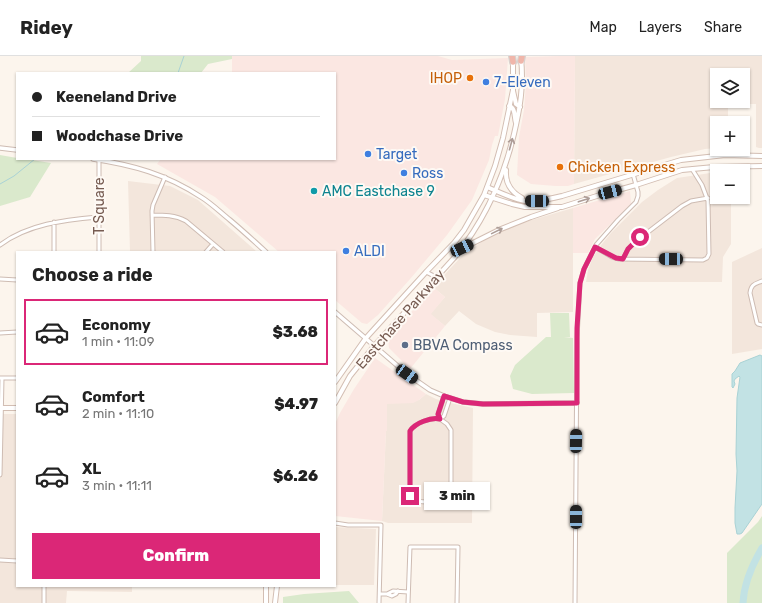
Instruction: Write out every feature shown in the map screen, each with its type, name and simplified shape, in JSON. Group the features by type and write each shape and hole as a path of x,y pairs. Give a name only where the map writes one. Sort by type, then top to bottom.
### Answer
{"main road":[{"name":"Eastchase Parkway","path":"336,380 366,338 454,243 464,230 484,195 503,140 513,90 513,58"},
{"name":"Eastchase Parkway","path":"336,401 350,376 375,345 462,248 480,221 492,198 507,161 520,107 522,88 521,58"},
{"path":"513,90 516,104 520,107"},
{"path":"510,106 514,108 516,124"},
{"path":"487,187 528,201 544,200 690,158 725,155 762,156"},
{"path":"690,158 692,169"},
{"path":"507,161 505,172 508,184 514,194 528,201"},
{"path":"462,248 501,229 531,217 682,170 714,167 762,166"},
{"path":"484,195 525,207 562,207"},
{"path":"1,408 16,408"},
{"path":"266,587 266,602 276,602 276,587"}],"street":[{"path":"0,148 16,150"},
{"path":"99,160 116,162 140,168 174,181 206,200 265,251"},
{"name":"T Square","path":"99,160 99,251"},
{"path":"595,247 616,258 623,259 703,260 707,258 709,254 708,198 692,169"},
{"path":"575,603 577,331 580,283 584,269 595,247 607,232 636,202 638,196 633,174"},
{"path":"153,251 153,205 165,177"},
{"path":"623,259 628,249 635,242 682,206 691,201 708,198"},
{"path":"152,215 171,215 181,218 222,251"},
{"path":"0,246 4,242 44,224 68,219 98,217"},
{"path":"54,222 54,251"},
{"path":"207,251 214,244"},
{"path":"426,272 436,277"},
{"path":"0,279 16,280"},
{"path":"762,281 750,287 757,324 762,325"},
{"path":"336,313 407,374 430,390 444,396 463,402 483,404 577,403"},
{"path":"0,333 16,332"},
{"path":"0,475 1,378 16,378"},
{"path":"440,419 434,418 416,424 410,431 410,496 412,500 418,502 445,502 451,495 451,436 447,424 440,419 438,414 444,396"},
{"path":"440,419 444,416 450,398"},
{"path":"441,405 447,407"},
{"path":"336,523 348,525 381,525 379,603"},
{"path":"408,603 410,547 458,547 457,603"},
{"path":"0,560 16,561"},
{"path":"44,587 44,603"},
{"path":"380,594 387,594 393,591 408,592"}],"shaded area":[{"path":"232,56 438,56 452,60 508,58 505,99 498,136 495,136 489,160 472,200 447,235 411,278 378,315 367,324 362,323 336,301 336,251 278,251 215,197 157,164 160,160 336,160 336,72 232,72"},
{"path":"575,56 762,56 762,148 756,147 756,104 750,104 750,68 710,68 710,108 728,108 728,116 710,116 710,149 671,157 574,184"},
{"path":"575,56 574,184 568,186 556,186 531,184 517,175 519,137 524,110 526,83 525,57"},
{"path":"710,173 710,204 731,204 731,244 723,257 722,282 586,282 588,270 593,257 611,233 642,202 677,178"},
{"path":"128,181 170,186 198,200 256,251 130,251"},
{"path":"630,191 631,204 595,239 588,253 573,253 573,208"},
{"path":"573,208 573,312 537,313 537,337 510,335 495,332 476,324 459,311 445,326 430,314 445,297 433,287 462,256 490,236 518,224"},
{"path":"762,248 762,349 732,354 732,262"},
{"path":"433,287 445,297 431,314 445,326 410,369 389,348 388,339"},
{"path":"375,358 426,394 413,403 387,404 382,521 336,516 336,422 354,389"},
{"path":"426,394 436,399 473,408 472,523 388,523 382,521 387,403 419,400"},
{"path":"0,414 16,414 16,587 132,587 132,592 67,591 66,603 0,603"},
{"path":"336,527 376,529 374,585 336,585"}],"green space":[{"path":"141,56 232,56 232,59 208,64 202,72 129,72 141,61"},
{"path":"0,155 16,158 16,160 32,160 51,163 30,197 0,206"},
{"path":"550,313 569,313 570,337 564,337 573,338 574,393 532,394 513,389 510,376 515,365 546,337 551,337"},
{"path":"762,516 762,603 727,603 727,553 758,522"},
{"path":"349,591 359,603 283,603 283,597"}],"water":[{"path":"760,355 762,356 762,504 742,533 737,534 735,508 737,471 737,398 740,377 739,376 735,379 733,388 732,374 740,363"}],"waterway":[{"path":"178,72 184,56"},
{"path":"0,184 14,176 34,160"},
{"path":"743,603 749,574 762,548"}],"place":[{"name":"IHOP","path":"470,78"},
{"name":"7-Eleven","path":"486,82"},
{"name":"Target","path":"368,154"},
{"name":"Chicken Express","path":"560,167"},
{"name":"Ross","path":"404,173"},
{"name":"AMC Eastchase 9","path":"314,191"},
{"name":"ALDI","path":"346,251"},
{"name":"BBVA Compass","path":"405,345"}],"route":[{"path":"410,496 410,431 416,424 434,418 440,419 438,414 444,396 463,402 483,404 577,403 578,307 580,283 584,269 595,247 612,257 623,259 628,249 640,237"}]}
